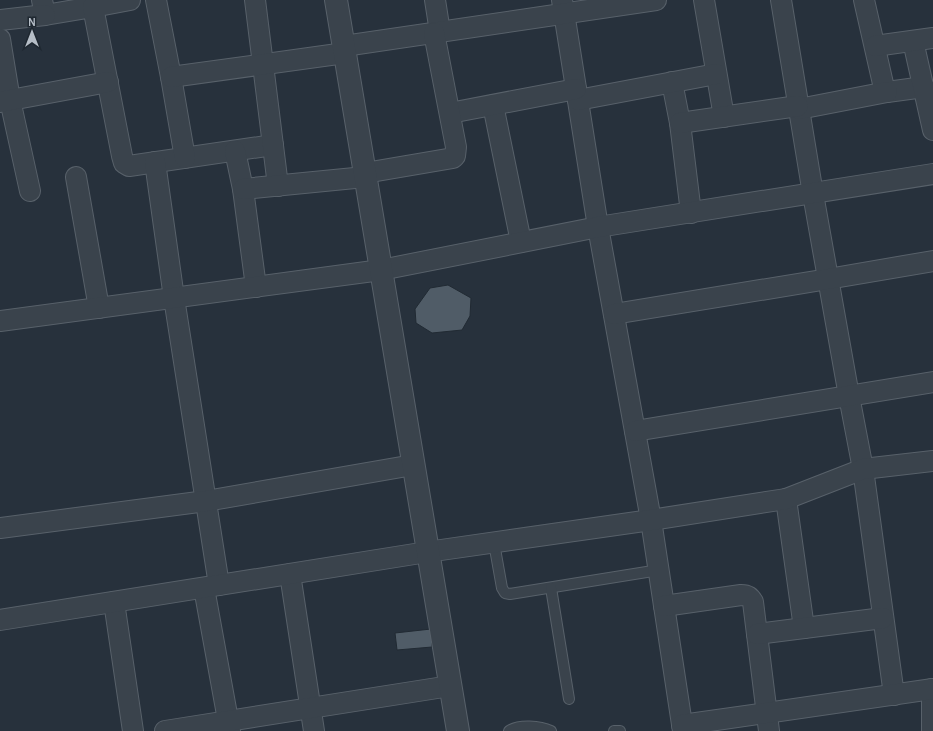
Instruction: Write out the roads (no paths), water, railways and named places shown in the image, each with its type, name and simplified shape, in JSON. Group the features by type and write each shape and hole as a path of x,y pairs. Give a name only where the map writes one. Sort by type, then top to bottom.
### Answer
{"street":[{"path":"0,20 44,7 93,7 130,0"},
{"path":"156,0 185,158"},
{"path":"255,0 278,186"},
{"path":"336,0 458,731"},
{"path":"243,189 365,175 452,158 455,156 457,152 437,33 435,0"},
{"path":"171,76 264,64 344,50 437,33 563,7 656,0"},
{"path":"704,0 724,117"},
{"path":"781,0 828,279 864,469 894,695"},
{"path":"864,0 884,88 887,92"},
{"path":"93,7 124,163 129,166 273,145"},
{"path":"563,7 598,227 651,520 683,728 768,722 894,695 933,689 932,731"},
{"path":"875,46 933,38"},
{"path":"0,39 5,101 30,191"},
{"path":"913,41 933,130"},
{"path":"450,113 493,105 672,82 716,74"},
{"path":"5,101 108,82"},
{"path":"672,82 680,122 691,213"},
{"path":"680,122 799,107 924,87"},
{"path":"493,105 521,242"},
{"path":"235,151 243,189 256,287"},
{"path":"155,162 174,298 206,501 212,586 229,726"},
{"path":"0,321 381,270 598,227 933,174"},
{"path":"76,177 99,308"},
{"path":"614,314 933,261"},
{"path":"635,431 933,382"},
{"path":"0,620 427,552 786,499 864,469 933,462"},
{"path":"0,528 206,501 413,465"},
{"path":"786,499 804,628"},
{"path":"290,574 314,731"},
{"path":"664,606 741,595 747,595 751,598 753,602 768,722"},
{"path":"114,602 133,731"},
{"path":"757,634 883,618"},
{"path":"165,731 229,726 310,708 450,686"}],"lane":[{"path":"494,543 502,588 505,593 510,594 658,570"},
{"path":"551,588 569,699"},
{"path":"509,731 514,728 539,727 551,731"},
{"path":"614,731 620,731"}]}
